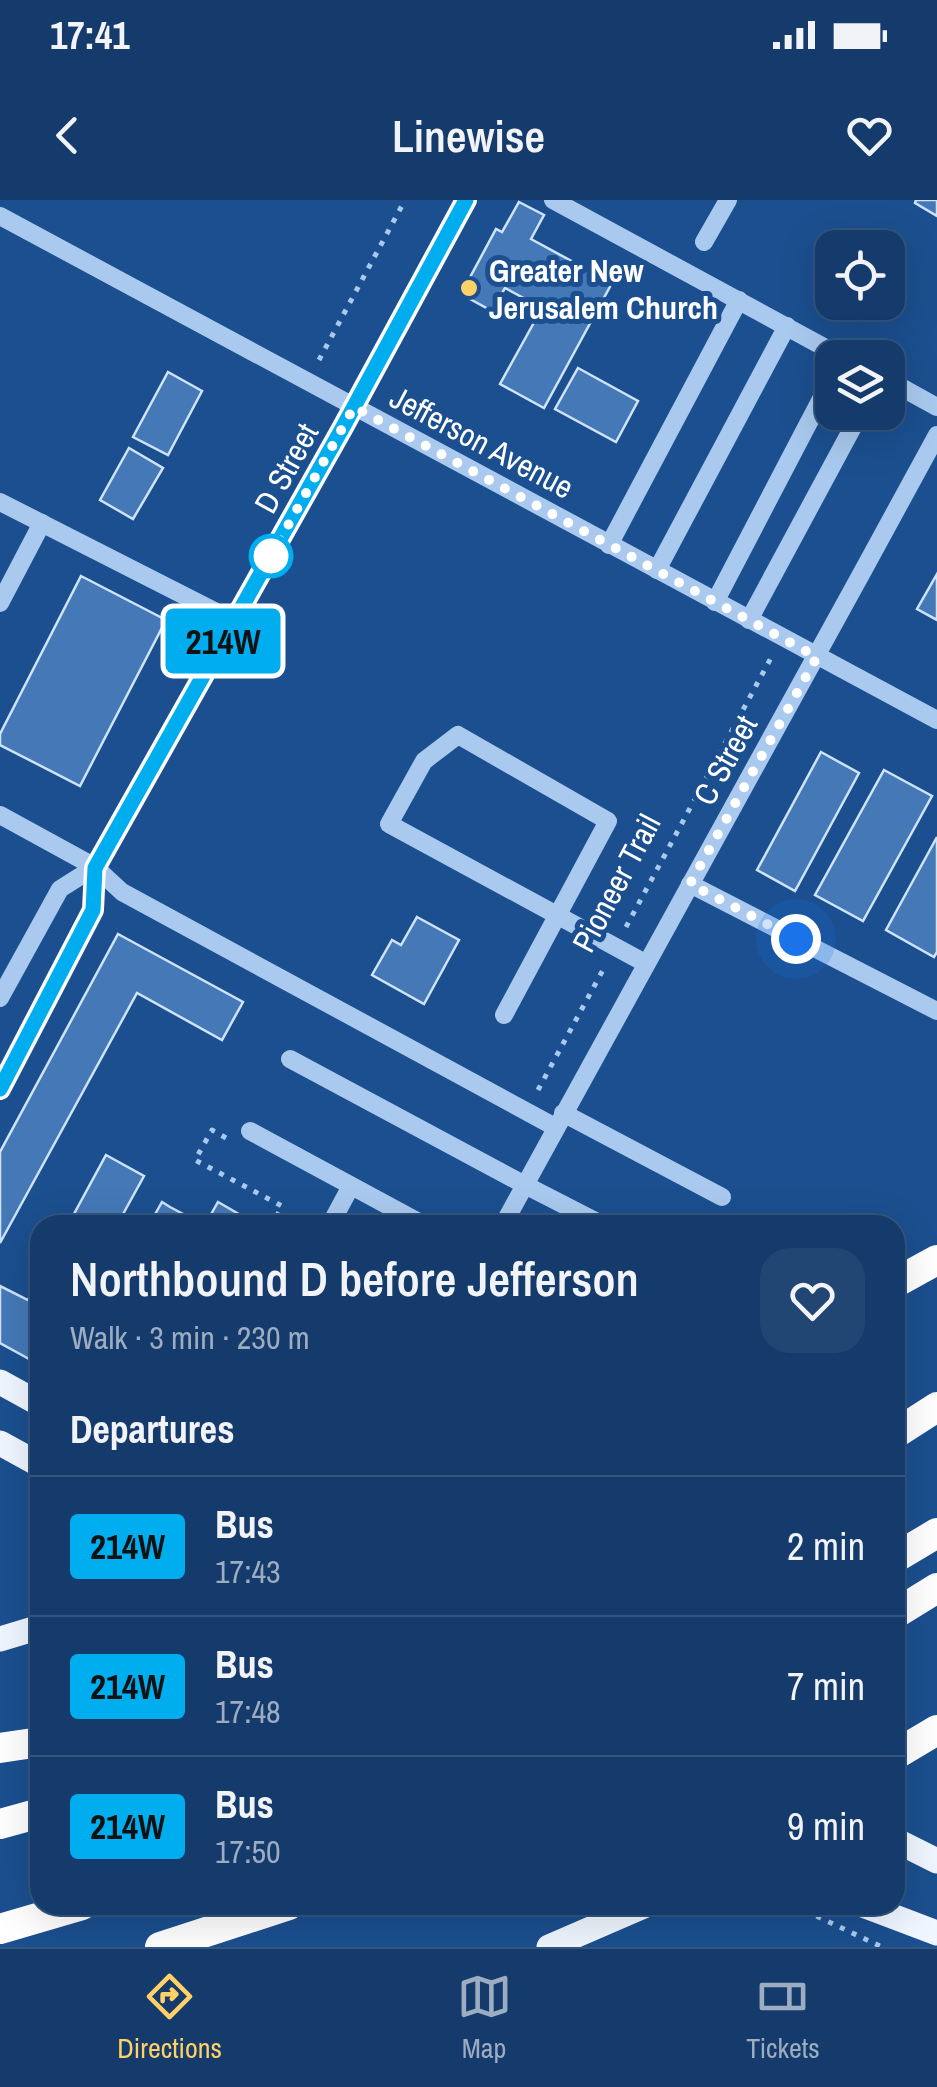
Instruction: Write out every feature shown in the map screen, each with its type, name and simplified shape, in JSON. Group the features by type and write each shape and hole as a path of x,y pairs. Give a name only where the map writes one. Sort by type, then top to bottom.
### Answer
{"highway":[{"path":"905,1278 937,1260"},
{"path":"905,1428 937,1408"},
{"path":"905,1552 937,1534"},
{"path":"905,1608 937,1588"},
{"path":"905,1750 937,1730"},
{"path":"0,1748 30,1744"},
{"path":"0,1824 30,1816"},
{"path":"0,1928 46,1915"},
{"path":"160,1947 258,1915"}],"main road":[{"path":"0,1382 30,1398"},
{"path":"0,1444 30,1460"},
{"path":"0,1639 30,1629"},
{"path":"905,1845 937,1861"},
{"path":"549,1947 623,1915"},
{"path":"890,1915 937,1933"}],"street":[{"name":"D Street","path":"0,1089 93,910 95,868 466,200"},
{"path":"553,200 815,342"},
{"path":"704,242 728,200"},
{"name":"Jefferson Avenue","path":"0,216 937,720"},
{"path":"608,544 738,300"},
{"path":"657,570 786,326"},
{"path":"905,389 937,407"},
{"path":"715,602 815,411"},
{"path":"749,620 851,430"},
{"name":"C Street","path":"556,1126 937,435"},
{"path":"0,502 234,622"},
{"path":"0,603 42,523"},
{"path":"504,1015 556,916 608,820 458,735 424,761 389,824 556,916 645,963"},
{"path":"0,815 95,868 122,892 525,1110 722,1197"},
{"name":"D Street","path":"0,998 60,889 95,868"},
{"path":"690,884 937,1011"},
{"path":"290,1058 580,1215"},
{"path":"509,1215 556,1126"},
{"path":"244,1138 405,1215"},
{"path":"335,1215 351,1186"}],"path":[{"path":"307,382 405,200"},
{"name":"Pioneer Trail","path":"525,1110 772,656"},
{"path":"244,1138 212,1130 195,1160 282,1206 277,1215"},
{"path":"814,1915 882,1947"}],"building":[{"path":"937,200 937,216 915,203"},
{"path":"519,202 544,215 531,239 612,283 544,408 500,384 542,308 505,288 492,311 461,294 496,229 502,232"},
{"path":"578,368 638,401 616,442 555,409"},
{"path":"168,372 202,391 168,455 133,437"},
{"path":"129,448 163,468 133,519 100,500"},
{"path":"937,574 937,620 917,609"},
{"path":"81,576 166,620 80,786 0,745 0,734"},
{"path":"821,752 859,773 795,891 757,870"},
{"path":"884,770 932,796 863,921 815,895"},
{"path":"937,837 937,952 934,957 886,930"},
{"path":"417,917 459,940 424,1004 372,975 392,940 401,945"},
{"path":"118,934 243,1002 222,1040 137,993 0,1243 0,1152"},
{"path":"106,1155 144,1176 123,1215 73,1215"},
{"path":"162,1202 185,1215 155,1215"},
{"path":"218,1202 240,1215 211,1215"},
{"path":"0,1286 28,1300 30,1296 30,1360 0,1343"}],"bus line":[{"name":"214W","path":"0,1089 93,910 95,868 466,200"}],"place":[{"name":"Greater New Jerusalem Church","path":"469,288"}],"route":[{"path":"271,556 354,407 817,657 690,884 796,939"}]}
